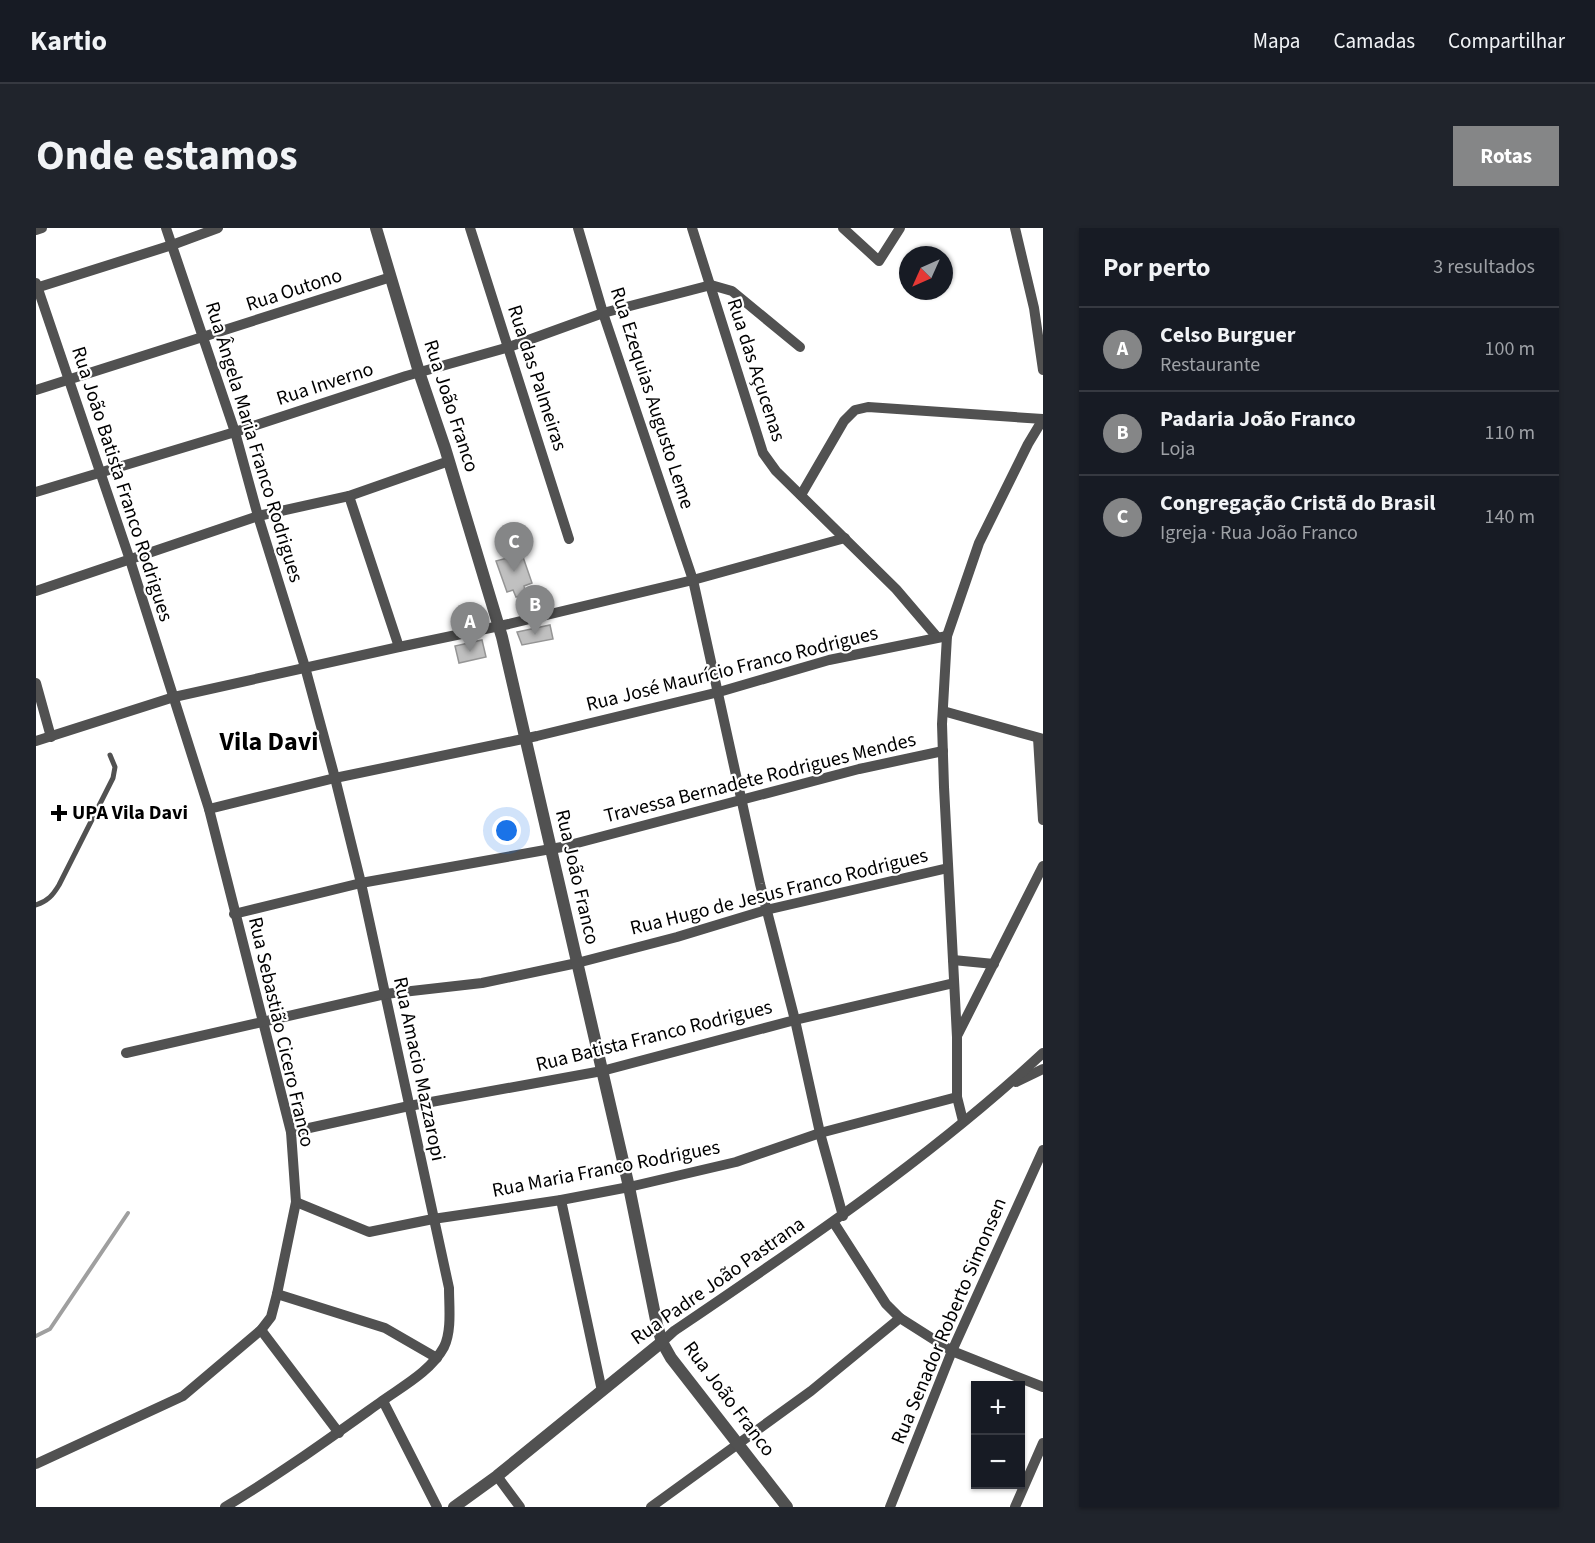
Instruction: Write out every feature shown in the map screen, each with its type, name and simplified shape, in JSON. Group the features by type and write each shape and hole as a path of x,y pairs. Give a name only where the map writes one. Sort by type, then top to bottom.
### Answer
{"street":[{"path":"36,230 42,228"},
{"name":"Rua Ângela Maria Franco Rodrigues","path":"166,228 235,432 258,516 305,667"},
{"path":"36,286 172,245 218,228"},
{"name":"Rua João Franco","path":"376,228 499,626 629,1187 662,1342 671,1358 787,1507"},
{"name":"Rua das Palmeiras","path":"470,228 569,539"},
{"name":"Rua Ezequias Augusto Leme","path":"578,228 603,313 693,580 766,910 795,1020 838,1220 886,1304 900,1318 951,1352 1043,1387"},
{"name":"Rua das Açucenas","path":"692,228 763,453 776,471 942,636"},
{"path":"843,228 879,261 900,228"},
{"path":"1015,228 1034,308 1043,370"},
{"name":"Rua Outono","path":"36,390 391,277"},
{"path":"711,285 732,291 800,347"},
{"name":"Rua Inverno","path":"36,492 235,432 419,372 509,347 603,313 711,285"},
{"name":"Rua João Batista Franco Rodrigues","path":"36,286 130,560 174,698"},
{"path":"801,495 844,420 855,410 868,407 1043,419 1028,444 979,543 942,636 943,751 957,1037 957,1097 963,1121"},
{"path":"36,591 258,516 349,496 449,461"},
{"path":"349,496 399,646"},
{"path":"36,741 174,698 399,646 499,626 693,580 845,538"},
{"name":"Rua José Maurício Franco Rodrigues","path":"209,809 335,778 719,692 829,660 942,636"},
{"name":"Rua Amacio Mazzaropi","path":"225,1507 339,1433 421,1374 437,1358 445,1345 449,1318 449,1288 361,883 305,667"},
{"path":"36,683 51,737"},
{"name":"Rua Sebastião Cicero Franco","path":"36,1464 183,1396 261,1330 270,1317 277,1294 296,1202 291,1132 209,809 174,698"},
{"path":"943,711 1040,739 1043,820"},
{"name":"Travessa Bernadete Rodrigues Mendes","path":"234,914 361,883 562,848 860,769 943,751"},
{"path":"957,1037 1043,866"},
{"name":"Rua Hugo de Jesus Franco Rodrigues","path":"126,1053 385,994 482,983 577,963 677,937 766,910 948,868"},
{"path":"953,960 994,964"},
{"name":"Rua Batista Franco Rodrigues","path":"291,1132 409,1106 602,1071 795,1020 954,983"},
{"name":"Rua Padre João Pastrana","path":"454,1507 497,1476 674,1331 838,1220 1005,1088 1043,1053"},
{"name":"Rua Padre João Pastrana","path":"1005,1088 1043,1069"},
{"name":"Rua Maria Franco Rodrigues","path":"296,1202 369,1232 629,1187 736,1162 820,1133 957,1097"},
{"name":"Rua Senador Roberto Simonsen","path":"890,1507 951,1352 1040,1163 1043,1150"},
{"path":"561,1200 602,1391"},
{"path":"277,1294 385,1328 437,1358"},
{"path":"651,1507 811,1391 900,1318"},
{"path":"261,1330 339,1433"},
{"path":"382,1401 437,1507"},
{"path":"1015,1507 1043,1443"},
{"path":"497,1476 520,1507"}],"lane":[{"path":"36,905 45,902 54,894 113,778 115,767 110,755"}],"building":[{"path":"522,554 532,583 524,586 526,594 516,597 513,590 507,592 496,561"},
{"path":"550,625 553,639 522,645 517,632"},
{"path":"482,640 486,657 459,663 455,646"}],"waterway":[{"path":"36,1336 50,1329 128,1213"}],"place":[{"name":"Congregação Cristã do Brasil","path":"514,572"},
{"name":"Padaria João Franco","path":"535,635"},
{"name":"Celso Burguer","path":"470,652"},
{"name":"UPA Vila Davi","path":"59,813"}],"district":[{"name":"Vila Davi","path":"269,741"}]}
